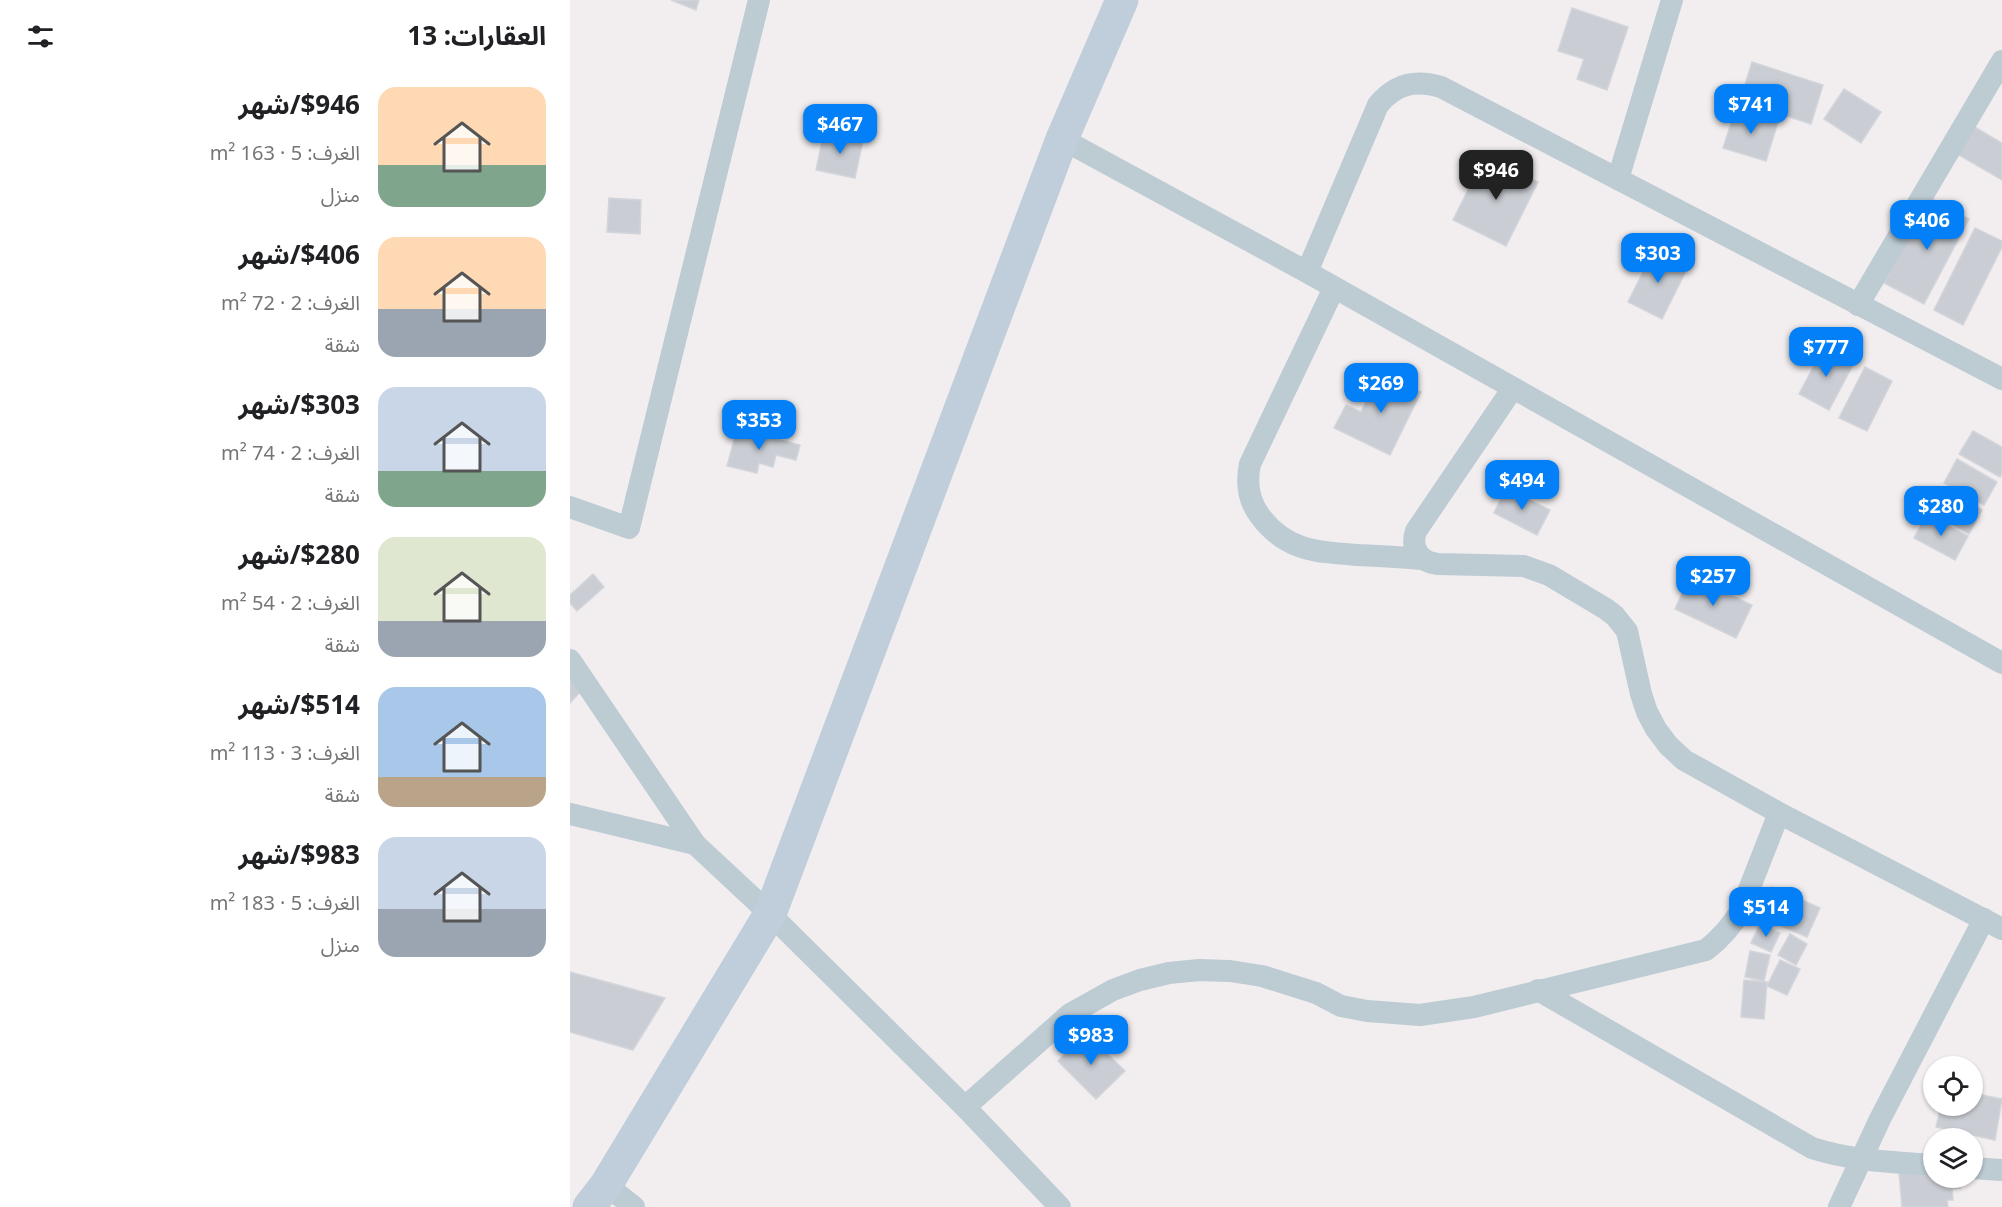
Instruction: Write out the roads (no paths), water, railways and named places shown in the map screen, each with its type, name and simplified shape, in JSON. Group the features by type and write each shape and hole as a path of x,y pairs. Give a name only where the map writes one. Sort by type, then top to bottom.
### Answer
{"street":[{"path":"570,507 629,528 759,0"},
{"path":"634,1207 598,1196 770,914 1062,139 1122,0"},
{"path":"1618,179 1672,0"},
{"path":"1858,305 2002,61"},
{"path":"1307,272 1378,105 1390,93 1406,84 1418,82 1441,87 2002,379"},
{"path":"1062,139 1307,272 2002,663"},
{"path":"1334,288 1250,464 1247,477 1251,502 1266,525 1300,548 1326,553 1422,559 1438,564 1524,566 1549,575 1606,609 1627,631 1647,712 1668,745 1684,760 1779,813 1993,924 1880,1119 1839,1207"},
{"path":"1422,559 1414,545 1416,531 1513,388"},
{"path":"570,660 696,844 965,1107 1060,1207"},
{"path":"965,1107 1070,1014 1113,990 1169,973 1209,970 1262,976 1316,993 1341,1006 1367,1011 1394,1014 1447,1012 1706,950 1721,938 1741,910 1779,813"},
{"path":"570,814 696,844"},
{"path":"1538,990 1795,1140 1830,1154 1861,1160 1923,1164"},
{"path":"1983,1169 2002,1170"}]}
